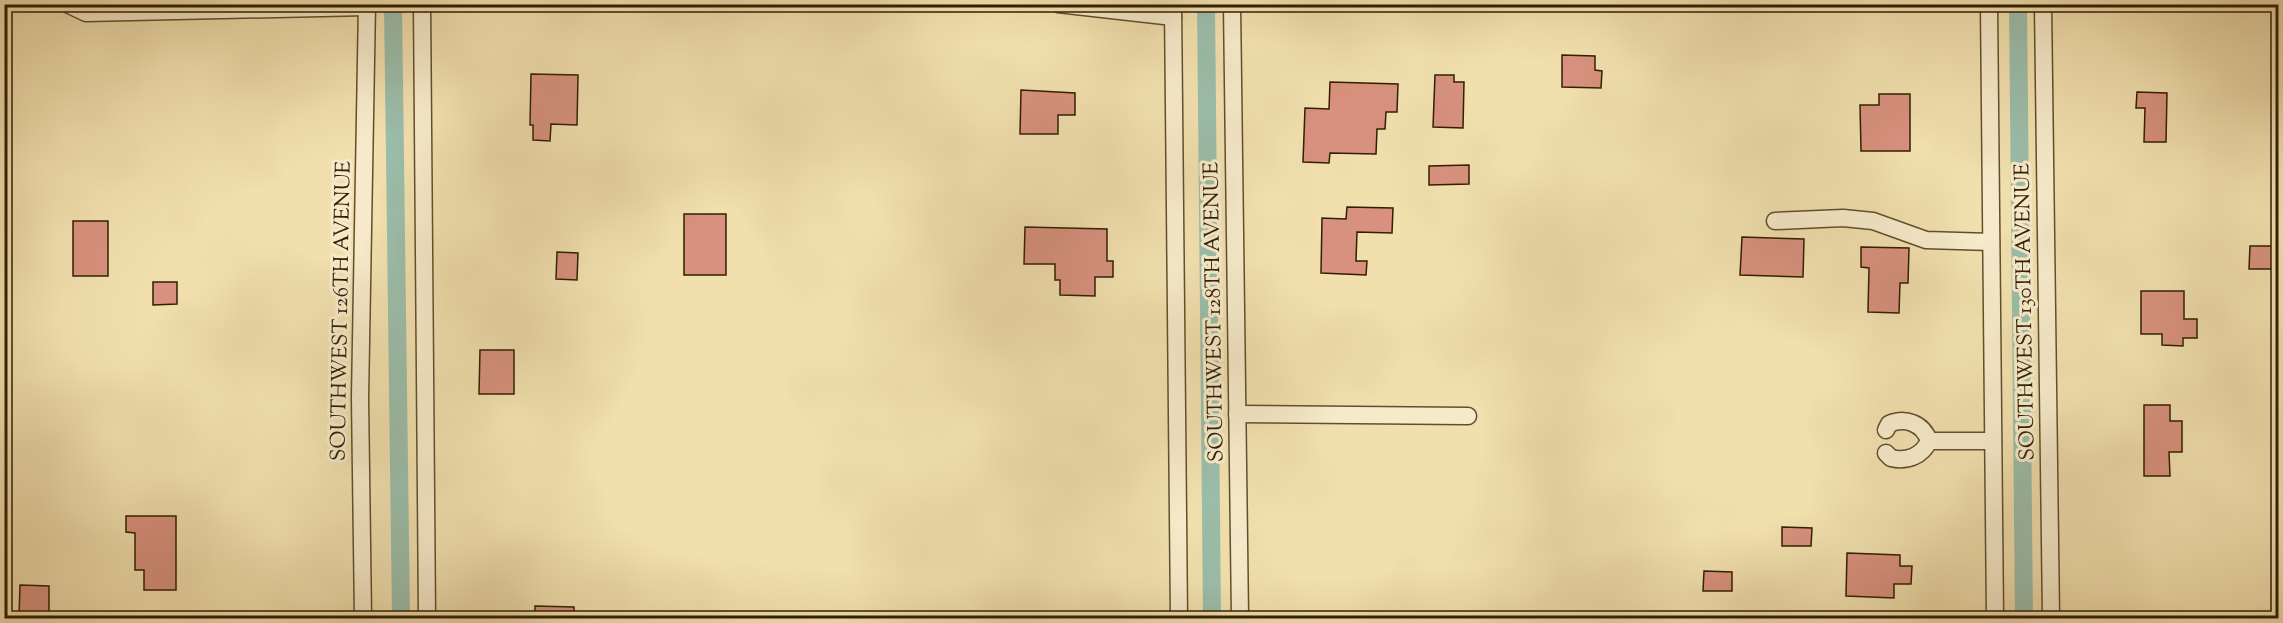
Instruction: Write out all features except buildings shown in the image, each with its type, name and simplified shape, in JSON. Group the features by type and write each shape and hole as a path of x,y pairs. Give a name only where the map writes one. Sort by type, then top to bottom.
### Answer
{"street":[{"path":"67,4 86,13 367,6"},
{"path":"422,4 428,618"},
{"path":"1058,4 1173,11"},
{"name":"SOUTHWEST 128TH AVENUE","path":"1232,4 1240,618"},
{"name":"SOUTHWEST 130TH AVENUE","path":"1989,4 1995,618"},
{"name":"SOUTHWEST 130TH AVENUE","path":"2043,4 2051,618"},
{"name":"SOUTHWEST 126TH AVENUE","path":"363,618 360,398 367,6"},
{"name":"SOUTHWEST 128TH AVENUE","path":"1173,11 1179,618"},
{"path":"1775,221 1853,219 1873,221 1926,240 1991,242"},
{"path":"1237,414 1468,416"},
{"path":"1886,430 1889,424 1895,421 1913,423 1923,431 1929,441"},
{"path":"1929,441 1993,441"},
{"path":"1886,453 1891,458 1908,459 1921,453 1929,441"}],"waterway":[{"path":"393,4 401,618"},
{"path":"1206,4 1212,618"},
{"path":"2018,4 2024,618"}]}
